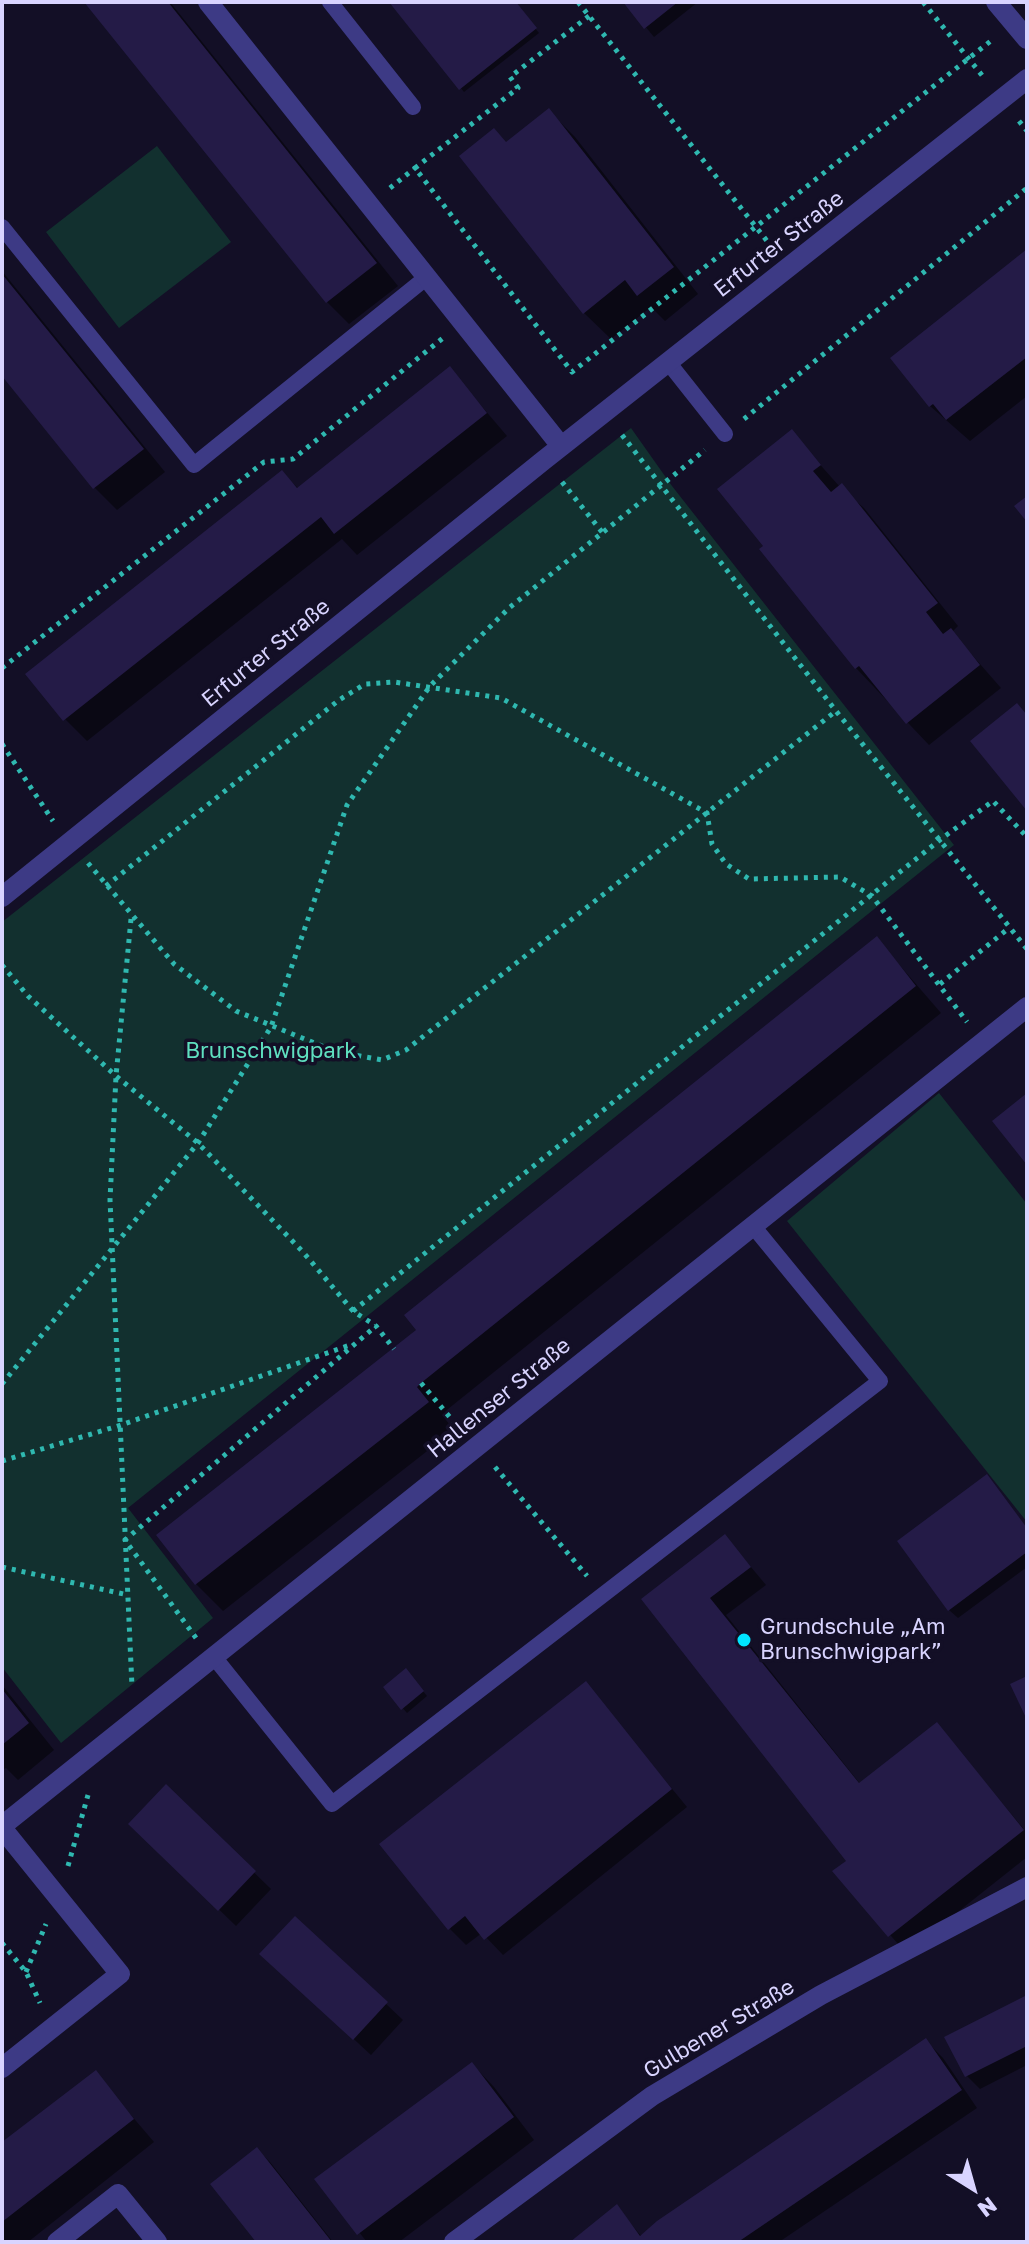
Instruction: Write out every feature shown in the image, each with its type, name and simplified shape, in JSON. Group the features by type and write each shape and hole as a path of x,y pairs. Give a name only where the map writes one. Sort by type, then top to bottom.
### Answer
{"street":[{"path":"208,2 561,446"},
{"path":"996,2 1020,31"},
{"name":"Erfurter Straße","path":"2,897 561,446 1027,79"},
{"name":"Hallenser Straße","path":"2,2068 120,1974 2,1827 1027,1007"},
{"name":"Gulbener Straße","path":"454,2242 652,2096 821,1995 1027,1887"},
{"path":"57,2242 118,2194 157,2242"}],"lane":[{"path":"330,2 413,107"},
{"path":"2,227 194,465 427,277"},
{"path":"668,362 725,434"},
{"path":"214,1657 332,1804 880,1381 753,1226"}],"path":[{"path":"578,2 756,226"},
{"path":"923,2 1027,131"},
{"path":"589,16 510,77 518,88 415,168 572,372 969,59 1020,31"},
{"path":"2,1384 198,1143 271,1027 347,805 430,686 509,608 1027,188"},
{"path":"2,668 264,462 293,459 463,323"},
{"path":"605,412 836,711 1027,949"},
{"path":"544,460 602,532"},
{"path":"106,886 339,700 365,684 394,682 501,698 707,813"},
{"path":"2,744 42,809 131,918 174,964 236,1011 334,1051 382,1060 406,1050 836,711"},
{"path":"353,1311 941,839 993,801 1027,837"},
{"path":"707,813 712,844 726,864 749,879 840,877 872,896 967,1023"},
{"path":"131,918 116,1076 111,1251 133,1691"},
{"path":"940,984 1009,928"},
{"path":"2,965 28,996 116,1076 198,1143 303,1252 353,1311 376,1326 394,1349"},
{"path":"125,1540 376,1326"},
{"path":"2,1461 118,1426 353,1344"},
{"path":"421,1383 459,1428"},
{"path":"489,1459 603,1595"},
{"path":"125,1540 197,1640"},
{"path":"2,1567 128,1595"},
{"path":"26,1972 58,1897 89,1792"},
{"path":"2,1943 26,1972 44,2013"}],"green space":[{"path":"157,146 231,242 119,328 46,232"},
{"name":"Brunschwigpark","path":"631,428 672,486 954,845 128,1508 213,1618 61,1743 2,1667 2,922"},
{"path":"939,1093 1027,1204 1027,1522 787,1221"}],"building":[{"path":"84,2 168,2 377,263 326,303"},
{"path":"389,2 516,2 537,28 459,90"},
{"path":"623,2 678,2 644,29"},
{"path":"549,108 674,267 637,296 625,280 583,314 459,156 494,128 506,142"},
{"path":"1027,249 1027,357 946,420 933,404 929,407 890,358"},
{"path":"2,274 144,449 93,489 2,376"},
{"path":"450,366 487,413 334,534 321,517 63,721 25,674 282,470 297,488"},
{"path":"792,429 821,465 813,471 831,492 842,483 938,603 926,612 943,634 951,628 980,665 906,724 859,666 855,669 759,549 763,546 717,489"},
{"path":"1027,496 1027,522 1014,506"},
{"path":"1017,703 1027,715 1027,811 970,741"},
{"path":"877,936 916,986 421,1383 417,1387 429,1402 195,1585 156,1535 416,1330 404,1315"},
{"path":"1027,1093 1027,1165 992,1121"},
{"path":"987,1474 1027,1528 1027,1552 948,1611 897,1541"},
{"name":"Grundschule „Am Brunschwigpark”","path":"725,1534 751,1567 710,1598 859,1783 937,1722 1024,1830 888,1937 832,1871 846,1861 641,1599"},
{"path":"406,1668 424,1691 401,1710 383,1687"},
{"path":"1027,1676 1027,1720 1010,1684"},
{"path":"586,1681 672,1789 484,1940 465,1916 448,1930 379,1844"},
{"path":"2,1689 29,1723 2,1745"},
{"path":"166,1784 256,1871 218,1911 128,1824"},
{"path":"295,1916 388,2002 353,2040 259,1954"},
{"path":"1027,1995 1027,2046 965,2077 944,2037"},
{"path":"926,2038 962,2090 738,2242 570,2242 617,2204 640,2236 657,2221"},
{"path":"472,2062 514,2117 357,2235 314,2179"},
{"path":"96,2070 134,2119 2,2222 2,2142"},
{"path":"257,2147 332,2242 256,2242 210,2184"}],"place":[{"name":"Grundschule „Am Brunschwigpark”","path":"744,1640"}]}
